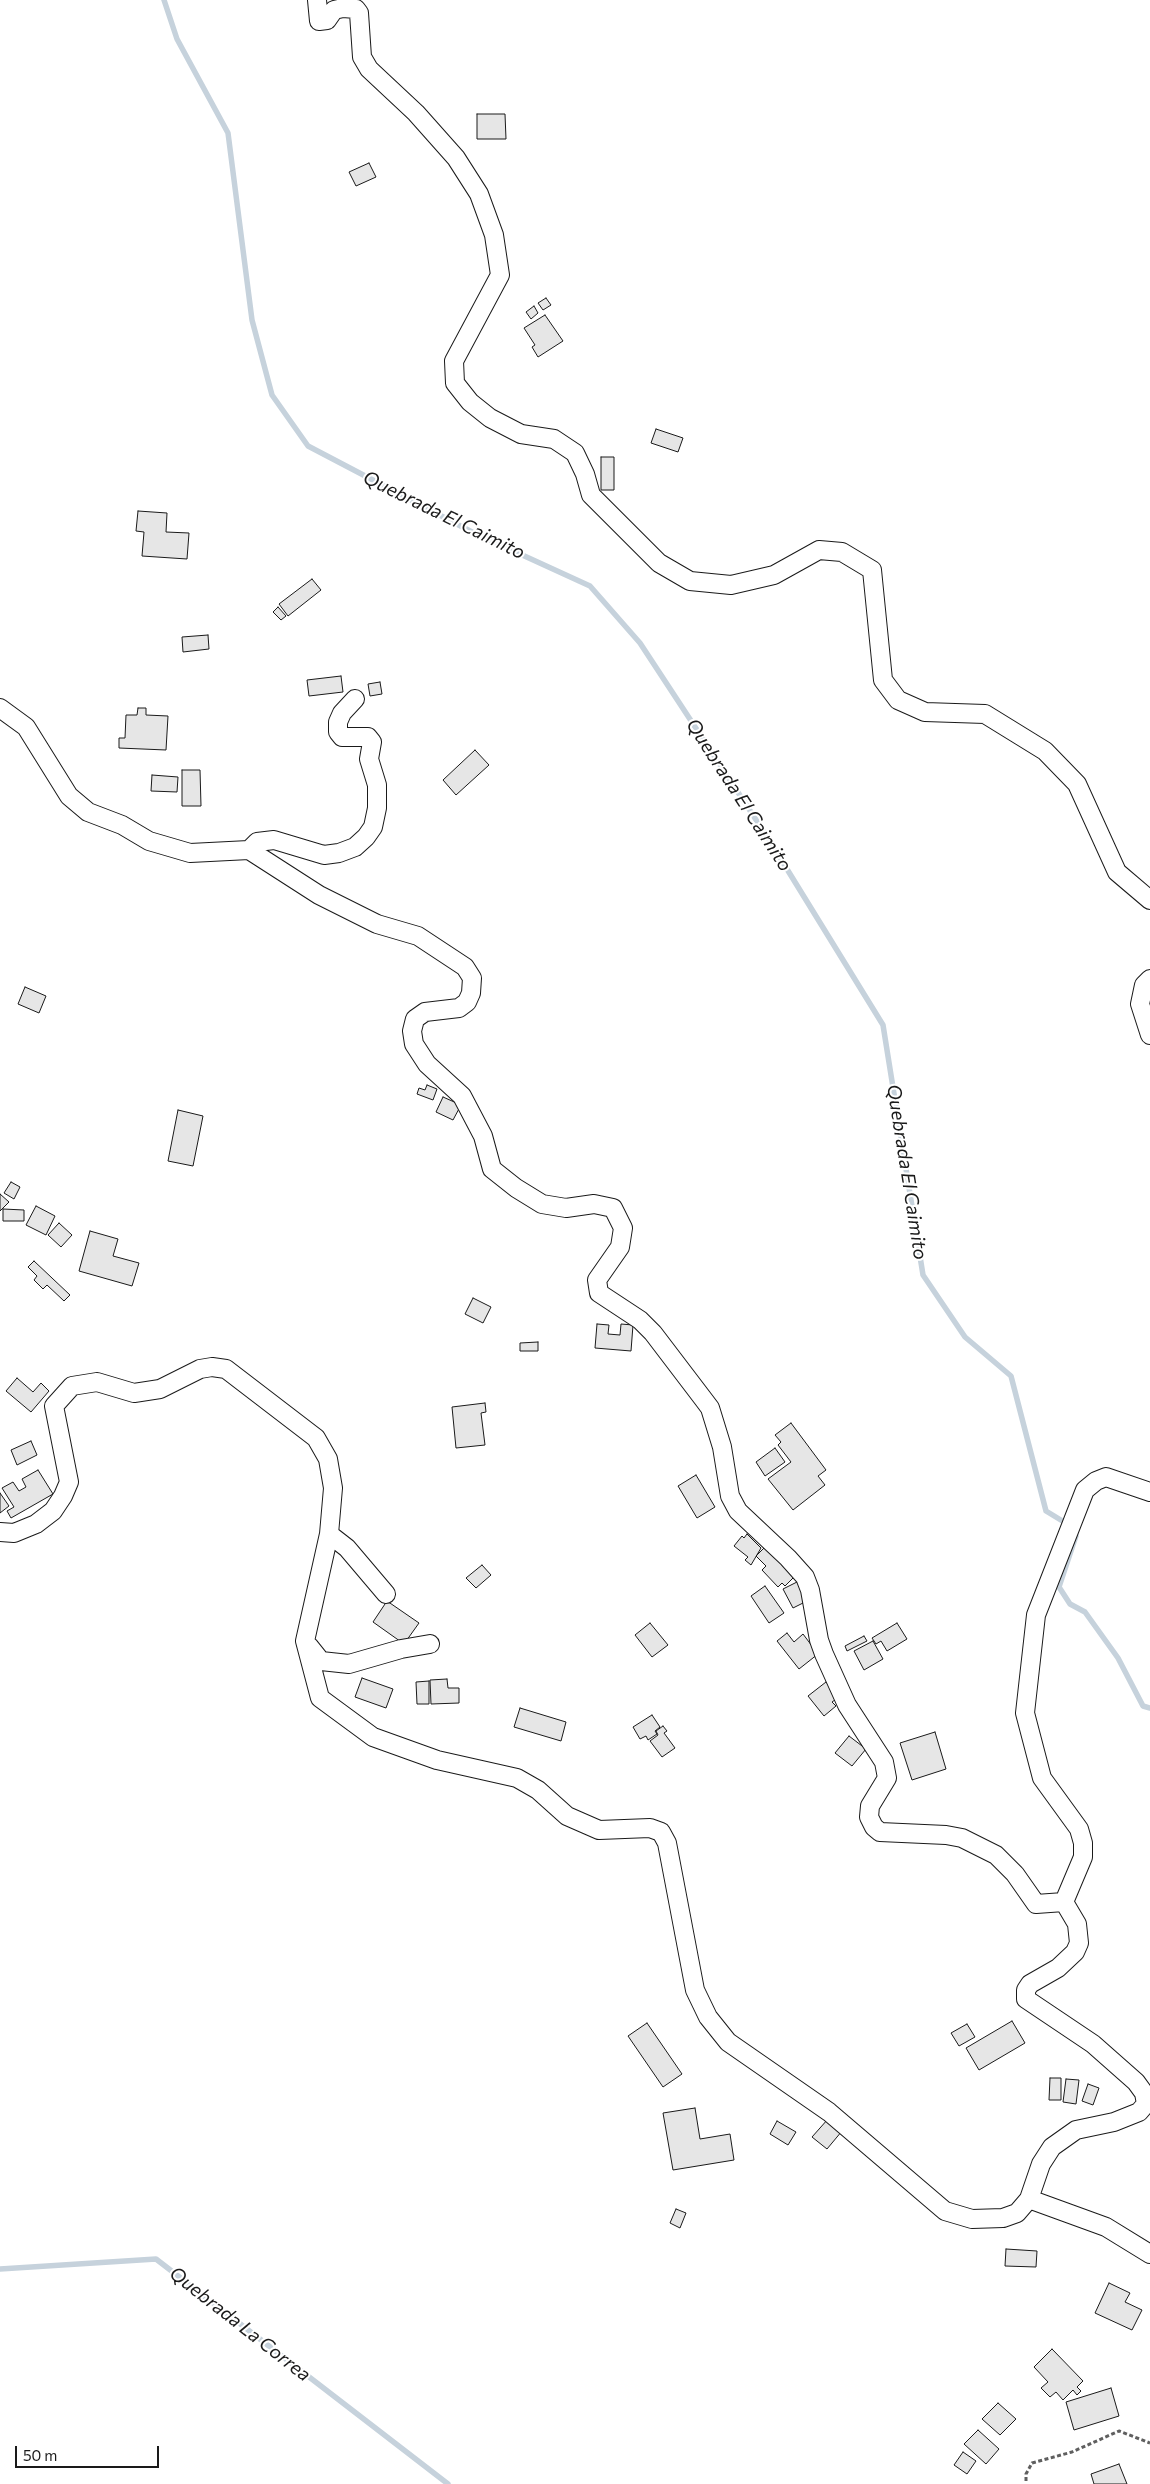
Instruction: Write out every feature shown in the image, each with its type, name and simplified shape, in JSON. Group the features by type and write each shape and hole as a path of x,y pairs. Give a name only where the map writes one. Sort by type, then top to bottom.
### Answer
{"street":[{"path":"317,0 319,21 328,20 334,10 343,8 356,9 359,13 362,56 368,69 416,113 456,158 479,194 494,235 500,275 454,361 455,383 470,402 490,418 521,434 554,439 575,453 586,474 591,495 659,564 690,581 731,585 774,575 819,550 842,552 872,570 883,680 898,700 925,712 985,714 1044,751 1077,784 1117,872 1150,900"},
{"path":"249,850 256,842 274,840 316,853 332,854 354,847 366,837 373,827 377,808 377,785 370,759 372,742 368,737 342,737 338,732 338,722 342,713 355,699"},
{"path":"0,708 26,727 69,796 88,812 122,824 149,841 190,853 249,850 335,904 377,924 418,936 465,967 472,978 471,993 467,1002 458,1008 426,1012 415,1020 412,1031 414,1044 427,1064 462,1096 483,1136 492,1169 516,1188 542,1204 566,1208 594,1204 613,1208 623,1228 620,1246 603,1268 597,1280 600,1293 612,1303 640,1320 653,1333 710,1408 722,1447 730,1496 738,1511 788,1558 805,1577 810,1590 819,1640 828,1663 847,1705 884,1762 887,1778 870,1806 869,1817 874,1827 880,1832 946,1834 962,1838 996,1855 1015,1874 1036,1904 1064,1902"},
{"path":"1150,979 1144,985 1140,1004 1150,1035"},
{"path":"0,1532 14,1533 36,1524 53,1511 63,1496 69,1482 54,1406 72,1386 96,1382 134,1394 160,1389 200,1369 212,1367 226,1369 316,1438 328,1459 333,1488 329,1534 305,1641 320,1698 373,1737 437,1760 517,1778 538,1790 567,1816 600,1830 650,1828 661,1832 667,1843 695,1990 708,2017 728,2042 829,2112 945,2211 972,2219 1004,2218 1017,2213 1029,2199 1041,2164 1052,2147 1076,2130 1114,2122 1139,2112 1146,2104 1144,2093 1136,2082 1093,2044 1026,1999 1026,1990 1030,1984 1058,1968 1075,1952 1079,1943 1077,1924 1064,1902"},
{"path":"1064,1902 1083,1857 1083,1843 1079,1829 1042,1778 1025,1713 1036,1616 1085,1490 1096,1481 1106,1477 1150,1492"},
{"path":"329,1534 347,1548 386,1594"},
{"path":"305,1641 321,1661 349,1664 430,1644"},
{"path":"1029,2199 1106,2227 1150,2254"}],"path":[{"path":"1026,2481 1026,2474 1032,2463 1072,2452 1119,2432 1150,2442"}],"building":[{"path":"477,114 505,114 506,139 477,139"},
{"path":"369,163 376,177 356,186 349,172"},
{"path":"546,298 551,305 543,310 538,303"},
{"path":"534,306 538,313 531,319 526,312"},
{"path":"545,315 563,341 538,357 532,347 535,345 524,328"},
{"path":"656,429 683,438 678,452 651,443"},
{"path":"601,457 614,457 614,490 601,490"},
{"path":"138,511 167,513 166,532 189,533 187,559 142,556 144,532 136,531"},
{"path":"312,579 321,590 288,616 279,604"},
{"path":"278,607 286,616 281,620 273,612"},
{"path":"208,635 209,649 183,652 182,637"},
{"path":"341,676 343,692 309,696 307,680"},
{"path":"380,682 382,694 370,696 368,684"},
{"path":"138,708 146,708 146,715 168,716 166,750 119,748 119,738 125,738 126,715 137,715"},
{"path":"475,750 489,765 456,795 443,780"},
{"path":"182,770 200,770 201,806 182,806"},
{"path":"152,775 178,777 177,792 151,791"},
{"path":"25,987 46,996 39,1013 18,1004"},
{"path":"427,1085 437,1089 433,1100 417,1094 419,1088 425,1090"},
{"path":"443,1097 461,1105 453,1120 436,1112"},
{"path":"178,1110 203,1116 193,1166 168,1161"},
{"path":"11,1182 20,1187 14,1199 4,1193"},
{"path":"0,1194 9,1202 0,1211"},
{"path":"36,1206 55,1216 46,1235 26,1225"},
{"path":"3,1209 24,1210 24,1221 3,1221"},
{"path":"59,1223 72,1235 61,1247 48,1235"},
{"path":"90,1231 118,1239 113,1256 139,1263 132,1286 79,1271"},
{"path":"34,1261 70,1295 64,1301 47,1285 43,1289 34,1280 37,1276 28,1267"},
{"path":"473,1298 491,1307 483,1323 465,1314"},
{"path":"597,1324 609,1325 608,1334 620,1335 621,1324 633,1325 631,1351 595,1348"},
{"path":"538,1342 538,1351 520,1351 520,1343"},
{"path":"17,1378 33,1392 41,1383 49,1391 31,1412 6,1391"},
{"path":"485,1403 486,1412 481,1413 485,1445 456,1448 452,1407"},
{"path":"791,1423 826,1470 818,1476 825,1485 793,1510 768,1479 791,1462 778,1445 781,1442 775,1435"},
{"path":"31,1441 37,1455 17,1465 11,1450"},
{"path":"775,1448 785,1462 765,1476 756,1462"},
{"path":"38,1470 53,1494 11,1518 7,1511 14,1507 2,1488 13,1482 19,1491 26,1487 22,1479"},
{"path":"696,1475 715,1507 697,1518 678,1486"},
{"path":"0,1493 9,1506 0,1513"},
{"path":"747,1534 761,1548 751,1565 745,1560 748,1557 734,1546 742,1536 744,1538"},
{"path":"764,1542 796,1575 785,1586 782,1583 778,1587 762,1570 766,1566 756,1556 764,1548 761,1545"},
{"path":"482,1565 491,1575 476,1588 466,1578"},
{"path":"801,1580 811,1599 793,1608 783,1589"},
{"path":"765,1586 784,1613 769,1623 751,1596"},
{"path":"387,1601 419,1623 404,1644 373,1622"},
{"path":"650,1623 668,1645 652,1657 635,1635"},
{"path":"897,1623 907,1639 887,1651 881,1641 876,1644 872,1638"},
{"path":"787,1633 794,1642 803,1634 818,1654 799,1669 777,1641"},
{"path":"864,1636 867,1641 847,1651 845,1646"},
{"path":"873,1641 883,1659 864,1670 854,1651"},
{"path":"362,1678 393,1689 386,1708 355,1697"},
{"path":"447,1679 448,1688 459,1688 459,1703 431,1704 430,1680"},
{"path":"429,1681 429,1704 417,1704 416,1682"},
{"path":"826,1682 839,1697 832,1702 836,1706 824,1716 808,1696"},
{"path":"520,1708 566,1722 561,1741 514,1727"},
{"path":"652,1715 660,1727 655,1731 657,1734 648,1740 646,1736 640,1739 633,1727"},
{"path":"663,1726 667,1731 664,1733 675,1748 662,1757 650,1741 658,1735 656,1731"},
{"path":"935,1732 946,1769 912,1780 900,1743"},
{"path":"849,1736 866,1749 852,1766 835,1753"},
{"path":"1012,2021 1025,2043 979,2070 966,2048"},
{"path":"647,2023 682,2074 663,2087 628,2036"},
{"path":"967,2024 975,2037 959,2046 951,2033"},
{"path":"1050,2078 1061,2078 1061,2100 1049,2100"},
{"path":"1066,2079 1079,2080 1076,2104 1063,2102"},
{"path":"1088,2084 1099,2088 1093,2105 1082,2101"},
{"path":"695,2108 700,2139 730,2134 734,2160 673,2170 663,2113"},
{"path":"828,2119 842,2131 827,2149 812,2137"},
{"path":"777,2121 796,2132 788,2145 770,2134"},
{"path":"676,2209 686,2213 680,2228 670,2223"},
{"path":"1006,2249 1037,2251 1036,2267 1005,2266"},
{"path":"1109,2283 1130,2293 1125,2302 1142,2310 1132,2330 1095,2313"},
{"path":"1052,2349 1083,2381 1077,2387 1081,2391 1077,2395 1073,2390 1063,2400 1056,2392 1050,2397 1041,2388 1048,2382 1034,2367"},
{"path":"1111,2388 1119,2416 1074,2430 1066,2402"},
{"path":"998,2403 1016,2419 1000,2435 982,2419"},
{"path":"978,2430 999,2449 986,2464 964,2444"},
{"path":"963,2452 976,2461 967,2474 954,2465"},
{"path":"1119,2464 1127,2484 1094,2484 1091,2474"}],"waterway":[{"name":"Quebrada El Caimito","path":"164,0 177,39 228,133 252,320 272,395 308,446 472,532 590,586 640,643 766,835 883,1025 923,1275 965,1337 1011,1376 1046,1511 1069,1525"},
{"name":"Quebrada El Caimito","path":"1075,1532 1076,1536 1059,1587 1070,1604 1085,1612 1118,1658 1143,1706 1150,1708"},
{"name":"Quebrada La Correa","path":"0,2269 156,2259 448,2484"}]}
